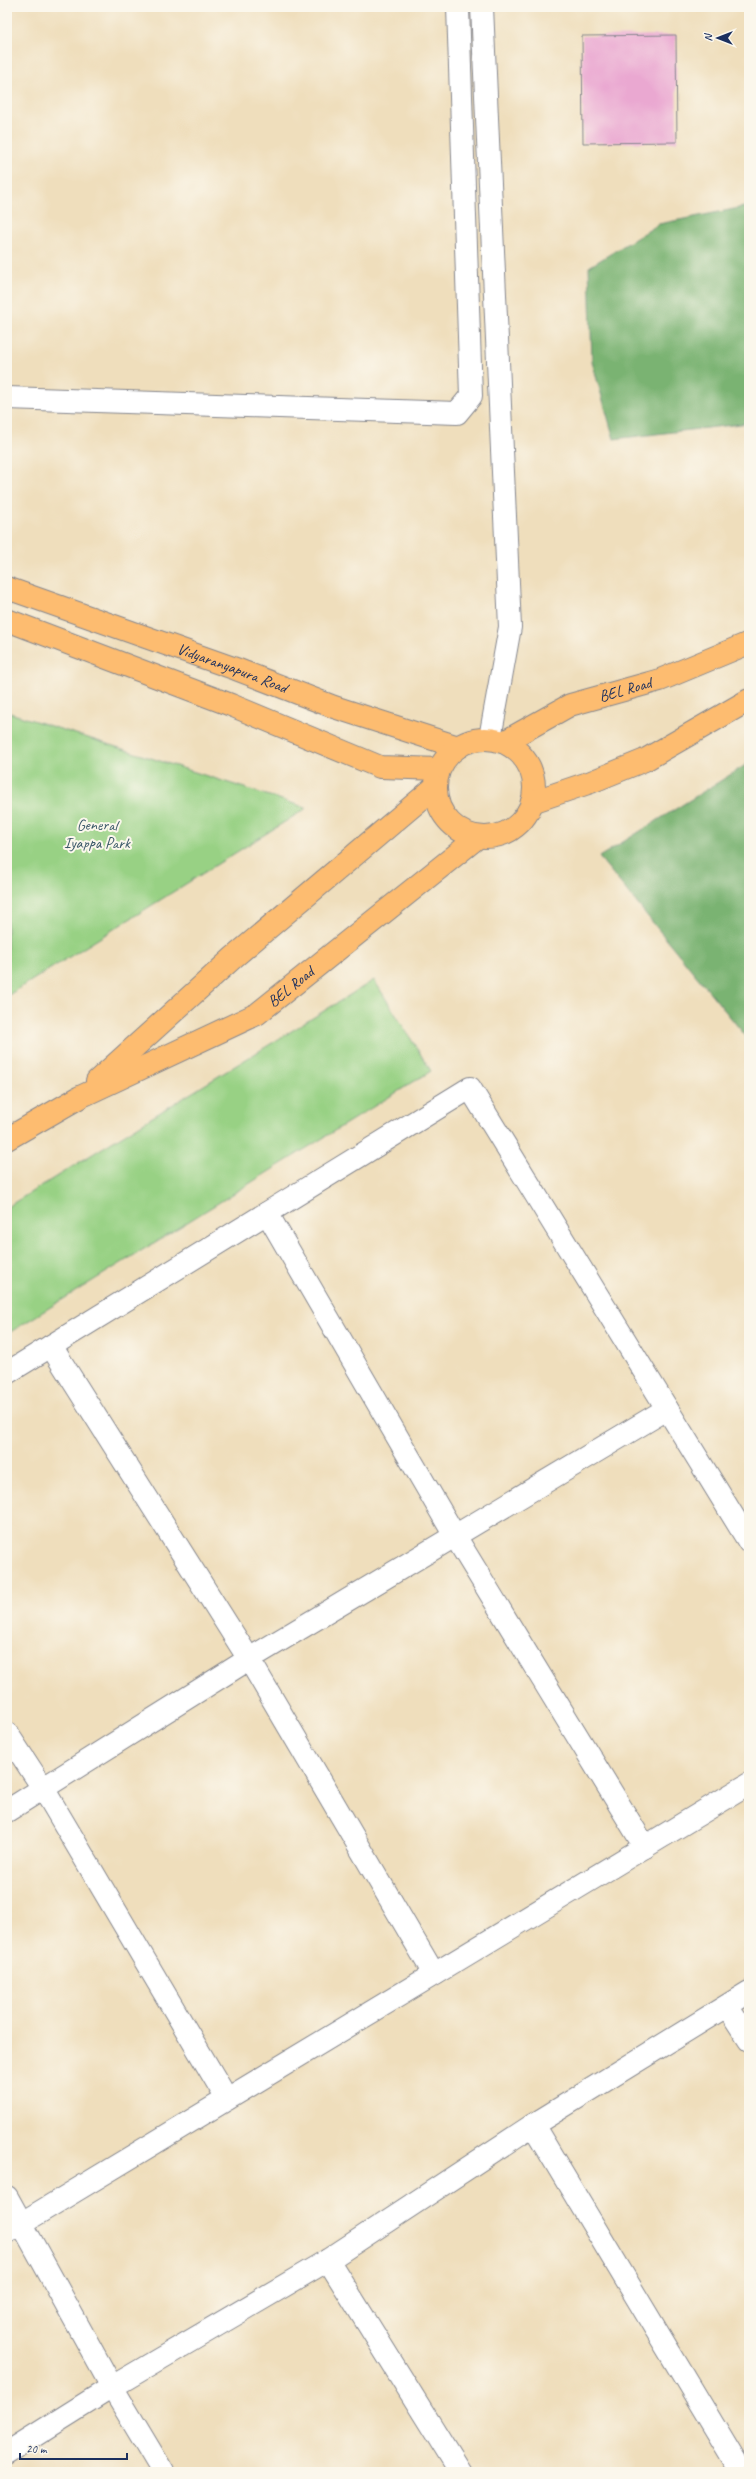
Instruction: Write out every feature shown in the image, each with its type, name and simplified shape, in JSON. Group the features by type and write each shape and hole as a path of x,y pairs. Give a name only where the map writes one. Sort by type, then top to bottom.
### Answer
{"main road":[{"name":"Vidyaranyapura Road","path":"7,588 236,669 334,707 458,747"},
{"name":"Vidyaranyapura Road","path":"7,620 231,704 380,767 437,778"},
{"name":"BEL Road","path":"497,740 570,705 660,680 749,643"},
{"path":"532,802 591,782 645,760 749,700"},
{"path":"474,740 497,740 515,750 527,765 533,783 532,802 524,818 511,831 495,837 477,838 455,828 440,810 437,778 458,747 474,740"},
{"name":"BEL Road","path":"80,1097 234,957 437,778"},
{"name":"BEL Road","path":"7,1139 80,1097 258,1014 477,838"}],"lane":[{"path":"7,398 457,413 471,396 458,7"},
{"path":"482,7 510,627 497,740"},
{"path":"7,1373 470,1088 749,1542"},
{"path":"267,1213 455,1536 645,1847"},
{"path":"51,1346 249,1659 434,1974"},
{"path":"7,1811 249,1659 667,1409"},
{"path":"7,1733 42,1788 227,2099"},
{"path":"14,2228 749,1784"},
{"path":"7,2454 112,2386 328,2260 533,2125 749,1992"},
{"path":"727,2006 749,2040"},
{"path":"533,2125 736,2463"},
{"path":"7,2197 14,2228 112,2386 163,2472"},
{"path":"328,2260 460,2472"}],"green space":[{"path":"749,206 749,423 614,439 592,362 589,267 659,224"},
{"name":"General Iyappa Park","path":"7,712 307,808 7,996"},
{"path":"749,763 749,1040 599,857"},
{"path":"374,980 431,1071 7,1334 7,1207"}],"building":[{"path":"676,35 677,142 583,143 582,36"}]}
